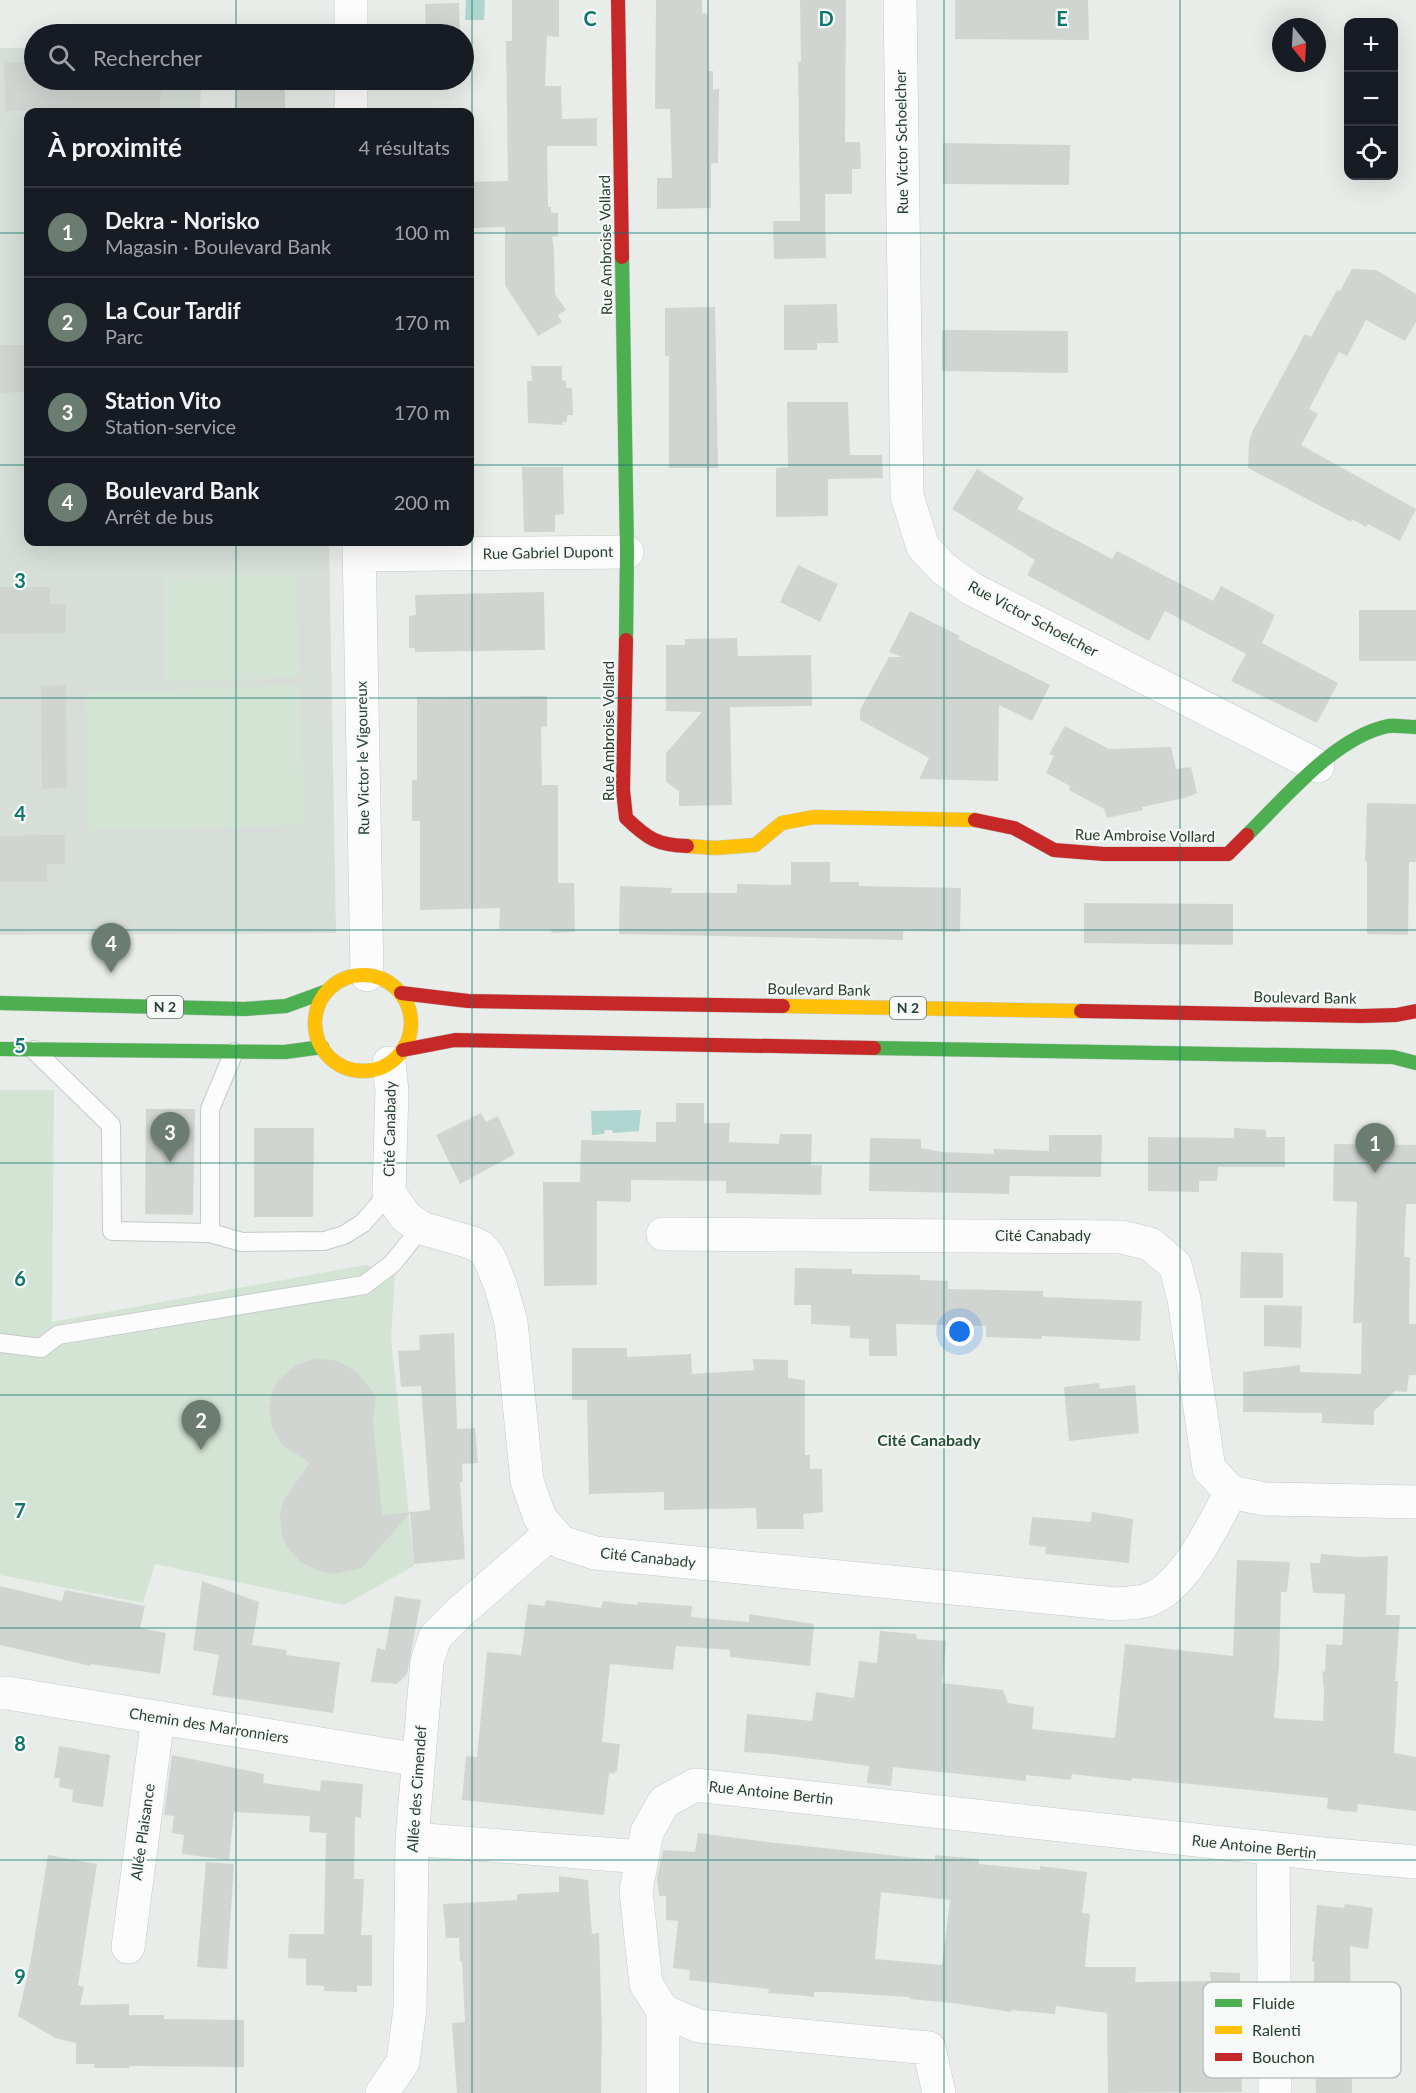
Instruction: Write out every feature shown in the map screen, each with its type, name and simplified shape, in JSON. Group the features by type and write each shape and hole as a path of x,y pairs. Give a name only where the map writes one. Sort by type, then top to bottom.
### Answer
{"main road":[{"name":"Rue Ambroise Vollard","path":"618,0 627,552 623,790 626,818 643,834 664,845 714,848 755,845 782,823 825,817 980,820 1014,828 1054,850 1104,854 1228,854 1318,766"},
{"path":"1318,766 1350,741 1389,726 1416,727"},
{"name":"N 2","path":"0,1003 244,1009 286,1006 327,991 345,979 367,975 386,981 401,993"},
{"path":"327,991 319,1004 315,1019 316,1034 322,1047 332,1059 345,1067 360,1071 375,1069 396,1056 461,1040 1393,1057 1416,1063"},
{"path":"396,1056 409,1036 411,1021 408,1006 401,993"},
{"name":"Boulevard Bank","path":"401,993 468,1001 1362,1016 1396,1015 1416,1011"},
{"path":"0,1049 285,1052 322,1047"}],"street":[{"path":"351,0 351,24"},
{"name":"Rue Victor Schoelcher","path":"900,0 907,496 923,547 944,569 972,589 1318,766"},
{"path":"351,90 351,108"},
{"name":"Rue Gabriel Dupont","path":"359,548 627,552"},
{"name":"Rue Victor le Vigoureux","path":"359,548 367,975"},
{"name":"Cité Canabady","path":"396,1056 392,1091 389,1193 405,1216 421,1228 470,1242 481,1248 489,1257 511,1322 527,1481 540,1518 561,1542 595,1553 1116,1605 1150,1600 1179,1579 1208,1535 1232,1492 1209,1469 1184,1299 1175,1265 1150,1244 1122,1237 663,1234"},
{"path":"1232,1492 1264,1499 1416,1502"},
{"name":"Allée des Cimendef","path":"382,2093 403,2062 410,2009 412,1839 427,1662 435,1637 460,1612 552,1532"},
{"name":"Chemin des Marronniers","path":"0,1694 8,1693 419,1760"},
{"name":"Allée Plaisance","path":"128,1947 158,1717"},
{"name":"Rue Antoine Bertin","path":"663,2011 646,1984 636,1891 647,1832 664,1802 695,1785 1273,1849 1416,1862"},
{"path":"412,1839 642,1857"},
{"path":"1273,1849 1274,1982"},
{"path":"663,2093 663,2011 699,2026 929,2048 939,2093"},
{"path":"1275,2078 1275,2093"}],"lane":[{"path":"34,1050 111,1125 112,1230 210,1233 242,1242 324,1241 344,1235 363,1223 389,1193"},
{"path":"210,1233 210,1108 234,1052"},
{"path":"0,1343 41,1348 57,1335 364,1286 392,1264 421,1228"}],"shaded area":[{"path":"0,48 24,48 24,90 201,90 200,108 24,108 24,546 329,546 336,933 0,935"}],"green space":[{"path":"296,575 299,677 165,682 163,578"},
{"path":"300,685 304,825 89,830 86,693"},
{"path":"0,1090 54,1090 52,1322 365,1265 395,1273 391,1337 414,1566 344,1605 155,1564 143,1603 0,1575"}],"water":[{"path":"466,0 485,0 484,20 465,20"},
{"path":"641,1110 639,1131 613,1133 612,1130 605,1130 604,1134 592,1135 591,1111"}],"building":[{"path":"512,0 559,0 559,37 547,36 545,86 561,86 562,119 597,118 597,146 547,146 548,207 551,207 551,213 558,213 558,236 552,237 555,294 566,310 558,315 562,322 538,336 505,285 505,227 474,228 474,182 508,181 506,41 512,41"},
{"path":"656,0 702,0 702,13 708,14 708,71 713,71 713,90 719,89 718,163 711,163 711,208 657,209 657,178 672,178 670,109 655,109"},
{"path":"800,0 846,0 845,142 860,142 861,169 852,169 852,194 825,194 826,258 774,259 773,221 800,221 798,62 801,62"},
{"path":"955,0 1088,0 1089,40 955,39"},
{"path":"459,3 460,24 426,24 425,4"},
{"path":"24,62 24,90 161,90 159,108 24,108 24,111 5,111 4,63"},
{"path":"237,90 285,90 285,108 237,108"},
{"path":"943,143 1070,145 1069,185 943,184"},
{"path":"1352,269 1376,270 1416,294 1416,322 1405,341 1366,320 1347,356 1339,352 1309,409 1318,414 1301,445 1416,509 1400,541 1368,524 1366,527 1352,519 1351,522 1248,468 1249,442 1253,430 1305,334 1311,337 1337,290 1340,291"},
{"path":"837,304 838,343 817,343 817,350 784,350 784,305"},
{"path":"715,307 718,468 669,468 669,356 665,356 665,308"},
{"path":"942,330 1068,331 1068,373 942,371"},
{"path":"0,345 24,345 24,392 0,393"},
{"path":"531,366 562,366 562,380 566,381 566,388 572,388 573,415 567,415 567,422 562,422 563,425 528,423 527,381 532,381"},
{"path":"787,402 848,402 850,455 882,455 883,478 828,479 828,516 776,517 776,468 788,467"},
{"path":"522,467 563,467 564,514 555,515 555,532 524,532"},
{"path":"977,469 1024,498 1017,509 1112,559 1117,551 1213,601 1221,586 1275,615 1262,643 1338,683 1317,723 1231,681 1246,654 1165,611 1149,641 1027,575 1035,560 952,509"},
{"path":"798,565 838,584 820,622 780,602"},
{"path":"0,587 50,587 50,604 66,604 66,633 0,634"},
{"path":"544,592 545,650 415,652 415,648 409,648 409,616 416,615 415,595"},
{"path":"1359,610 1416,610 1416,661 1359,661"},
{"path":"910,611 960,636 958,639 1050,685 1032,721 999,705 998,781 919,779 929,758 860,720 860,710 889,657 902,657 889,652"},
{"path":"737,638 738,656 811,655 812,706 730,707 732,805 679,806 679,791 666,782 666,753 702,712 666,711 666,645 685,645 685,639"},
{"path":"66,685 67,788 42,789 41,686"},
{"path":"547,696 547,726 541,727 542,785 558,785 558,883 574,883 575,932 552,933 551,929 499,929 500,908 420,910 420,821 412,821 412,780 417,780 417,697"},
{"path":"1065,726 1109,749 1171,747 1176,769 1191,767 1197,793 1185,798 1142,807 1143,810 1107,818 1104,809 1069,790 1070,786 1046,773 1054,756 1049,754"},
{"path":"1367,803 1416,804 1416,862 1409,862 1408,935 1367,934 1367,861 1365,861"},
{"path":"65,835 65,864 47,864 47,882 0,882 0,836"},
{"path":"791,862 830,862 830,882 859,882 859,886 961,888 960,932 903,931 903,940 619,934 620,886 672,888 671,893 737,893 737,884 791,885"},
{"path":"1084,903 1233,904 1233,945 1084,943"},
{"path":"676,1103 704,1103 704,1123 730,1123 729,1142 779,1144 780,1134 812,1134 811,1165 822,1165 821,1195 726,1193 726,1181 631,1180 631,1202 597,1201 597,1285 544,1286 543,1182 580,1182 581,1140 656,1142 656,1122 676,1122"},
{"path":"146,1109 195,1109 193,1215 145,1214"},
{"path":"481,1113 486,1122 498,1116 515,1154 460,1184 436,1135"},
{"path":"254,1128 314,1128 313,1217 254,1217"},
{"path":"1234,1128 1266,1130 1266,1137 1285,1137 1285,1167 1218,1167 1217,1181 1199,1181 1199,1192 1148,1191 1148,1137 1234,1138"},
{"path":"1049,1135 1102,1135 1101,1177 1010,1176 1009,1194 869,1191 870,1138 921,1139 921,1148 942,1152 994,1154 994,1149 1049,1151"},
{"path":"1334,1144 1416,1145 1416,1204 1406,1204 1404,1257 1410,1257 1409,1324 1416,1324 1416,1375 1409,1375 1407,1392 1395,1391 1374,1411 1374,1425 1322,1423 1322,1413 1243,1412 1243,1372 1300,1365 1300,1372 1361,1374 1362,1323 1353,1323 1357,1202 1333,1201"},
{"path":"1241,1252 1283,1253 1283,1298 1240,1298"},
{"path":"795,1268 852,1269 852,1274 920,1275 920,1280 948,1281 948,1289 1043,1291 1043,1297 1142,1301 1140,1341 1042,1336 1042,1339 986,1337 986,1326 896,1324 897,1356 869,1356 869,1339 850,1338 850,1326 811,1324 811,1305 794,1305"},
{"path":"1264,1305 1302,1306 1301,1348 1264,1346"},
{"path":"454,1333 457,1429 475,1428 478,1463 462,1464 463,1482 460,1482 465,1559 414,1564 410,1513 362,1568 333,1574 302,1563 287,1547 282,1537 280,1515 287,1495 310,1463 282,1445 272,1427 269,1407 274,1387 296,1365 316,1358 338,1361 357,1372 376,1396 373,1421 382,1515 430,1510 421,1386 401,1387 398,1351 420,1350 419,1335"},
{"path":"572,1348 627,1348 627,1357 691,1354 692,1374 754,1370 753,1359 788,1360 788,1378 805,1380 805,1455 810,1455 810,1469 822,1469 823,1512 803,1514 804,1529 757,1529 756,1508 664,1510 664,1492 589,1494 587,1400 572,1400"},
{"path":"1099,1383 1100,1389 1135,1385 1139,1433 1069,1441 1064,1387"},
{"path":"1092,1512 1133,1519 1129,1563 1045,1554 1046,1547 1029,1545 1032,1517 1091,1522"},
{"path":"1321,1554 1359,1557 1388,1556 1386,1615 1400,1615 1395,1681 1398,1681 1394,1753 1416,1757 1416,1811 1358,1804 1357,1812 1342,1811 1327,1809 1328,1798 1072,1774 1071,1780 1026,1775 1026,1781 893,1767 891,1786 867,1783 869,1766 744,1752 747,1714 812,1721 816,1692 854,1698 859,1661 877,1663 880,1631 916,1634 917,1639 946,1641 942,1683 1003,1690 1008,1703 1034,1707 1032,1729 1115,1738 1125,1644 1233,1656 1237,1560 1290,1562 1287,1592 1281,1592 1279,1666 1274,1718 1323,1721 1322,1671 1325,1672 1326,1644 1342,1645 1345,1594 1313,1593 1310,1563 1320,1563"},
{"path":"202,1581 259,1602 252,1645 287,1650 286,1655 340,1662 333,1713 212,1695 219,1655 193,1650"},
{"path":"0,1586 62,1601 65,1590 145,1606 140,1628 166,1633 160,1674 91,1664 91,1666 0,1645"},
{"path":"395,1596 421,1600 407,1674 397,1684 371,1682 377,1648 385,1650"},
{"path":"546,1600 601,1608 603,1601 637,1605 638,1602 692,1606 691,1617 749,1622 749,1614 814,1624 810,1666 730,1657 730,1650 676,1646 673,1670 610,1664 602,1742 620,1744 617,1771 615,1774 609,1773 604,1815 462,1800 466,1756 477,1757 487,1652 521,1655 528,1604 545,1606"},
{"path":"59,1746 110,1755 103,1807 72,1802 73,1790 59,1787 60,1778 54,1778"},
{"path":"172,1755 264,1774 263,1783 320,1791 321,1780 363,1784 361,1818 355,1817 354,1879 364,1879 361,1935 372,1935 372,1986 357,1986 357,1992 324,1991 324,1986 306,1985 306,1959 288,1958 289,1934 324,1934 326,1833 309,1832 310,1816 234,1812 229,1860 182,1854 184,1835 172,1833 174,1816 164,1815"},
{"path":"698,1833 935,1860 935,1855 979,1859 979,1864 1040,1870 1040,1866 1087,1872 1082,1913 1090,1914 1085,1967 1136,1967 1135,1982 1211,1981 1210,1972 1240,1973 1240,1982 1203,1982 1203,2078 1242,2078 1242,2092 1108,2093 1107,2013 1056,2006 1055,2014 1011,2010 1011,2012 910,1999 910,1997 828,1992 814,1992 814,1997 768,1993 769,1989 689,1980 690,1970 673,1968 678,1921 666,1920 666,1896 659,1896 657,1878 663,1850 695,1852","holes":["881,1892 950,1900 942,1965 875,1959"]},
{"path":"48,1855 97,1864 78,1985 84,1987 80,2005 129,2004 129,2015 164,2015 164,2019 244,2020 244,2067 94,2068 94,2064 76,2064 76,2043 55,2038 18,2016 31,1959"},
{"path":"206,1862 234,1864 227,1969 197,1967"},
{"path":"559,1876 588,1880 592,1934 599,1933 601,2093 457,2093 452,2023 465,2022 462,1961 460,1961 459,1938 446,1938 443,1904 517,1900 517,1894 559,1892"},
{"path":"1345,1904 1373,1908 1368,1949 1350,1946 1350,1982 1314,1982 1314,1961 1312,1961 1317,1905 1344,1908"},
{"path":"1316,2078 1352,2078 1352,2093 1316,2093"}],"traffic: fast":[{"path":"622,257 627,552 626,640"},
{"path":"1247,835 1294,787 1349,742 1368,732 1388,726 1416,727"},
{"path":"0,1003 244,1009 286,1006 327,991"},
{"path":"0,1049 285,1052 322,1047"},
{"path":"874,1048 1393,1057 1416,1063"}],"traffic: slow":[{"path":"687,846 715,848 755,845 782,823 814,817 975,820"},
{"path":"363,975 381,979 397,989 407,1005 411,1023 407,1041 397,1057 381,1067 363,1071 345,1067 329,1057 319,1041 315,1023 319,1005 329,989 345,979 363,975"},
{"path":"783,1006 1081,1011"}],"traffic: jam":[{"path":"618,0 622,257"},
{"path":"626,640 623,790 626,818 654,840 687,846"},
{"path":"975,820 1014,828 1054,850 1104,854 1228,854 1247,835"},
{"path":"401,993 468,1001 783,1006"},
{"path":"1081,1011 1362,1016 1396,1015 1416,1011"},
{"path":"403,1050 455,1040 874,1048"}],"place":[{"name":"Boulevard Bank","path":"111,973"},
{"name":"Station Vito","path":"170,1162"},
{"name":"Dekra - Norisko","path":"1375,1173"},
{"name":"La Cour Tardif","path":"201,1450"}],"district":[{"name":"Cité Canabady","path":"929,1440"}]}
